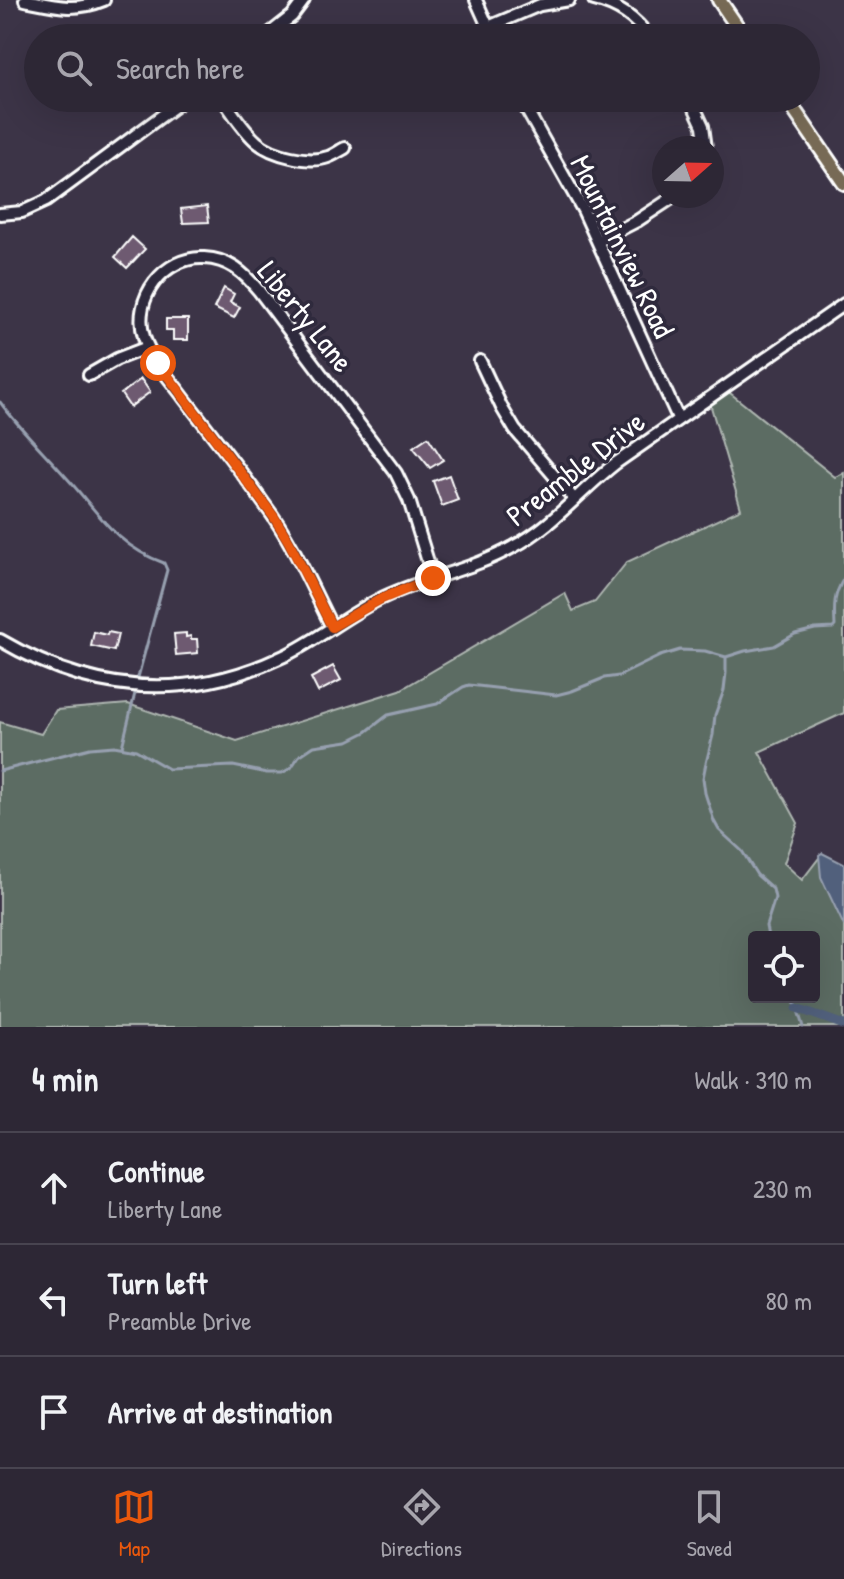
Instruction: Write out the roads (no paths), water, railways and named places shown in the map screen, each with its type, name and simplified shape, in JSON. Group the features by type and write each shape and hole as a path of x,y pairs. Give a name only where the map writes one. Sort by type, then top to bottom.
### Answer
{"main road":[{"path":"719,0 735,24"},
{"path":"796,112 844,183"}],"street":[{"path":"25,0 69,8 104,0"},
{"path":"282,24 304,0"},
{"path":"476,0 487,24"},
{"path":"495,24 530,8 569,0"},
{"path":"594,0 626,13 637,24"},
{"path":"0,214 22,212 46,201 167,112"},
{"path":"232,112 250,136 267,150 318,159 345,148"},
{"name":"Mountainview Road","path":"528,112 598,241 678,418"},
{"path":"696,112 704,136"},
{"path":"598,241 657,208"},
{"name":"Liberty Lane","path":"332,627 274,517 148,347 141,326 144,300 157,278 179,262 191,258 218,260 241,271 259,291 396,473 409,500 433,578"},
{"name":"Preamble Drive","path":"0,640 75,675 138,686 203,682 252,669 291,653 381,599 517,545 544,527 605,471 844,304"},
{"path":"89,375 148,347"},
{"path":"480,361 515,430 574,499"}],"water":[{"path":"822,853 844,864 844,926 821,877 819,855"}],"waterway":[{"path":"0,402 109,527 133,547 164,563 167,570 137,681"},
{"path":"0,771 90,748 114,746 136,750 169,769 233,766 282,773 314,746 348,741 388,715 437,704 469,685 556,695 604,678 619,676 680,650 705,651 726,657 774,646 795,634 833,628 836,596 844,578"},
{"path":"726,657 724,690 715,715 703,778 705,793 719,830 742,851 757,875 773,889 775,898 767,931"},
{"path":"122,747 136,689"},
{"path":"796,1003 803,1027"},
{"path":"797,1008 844,1025"}]}
